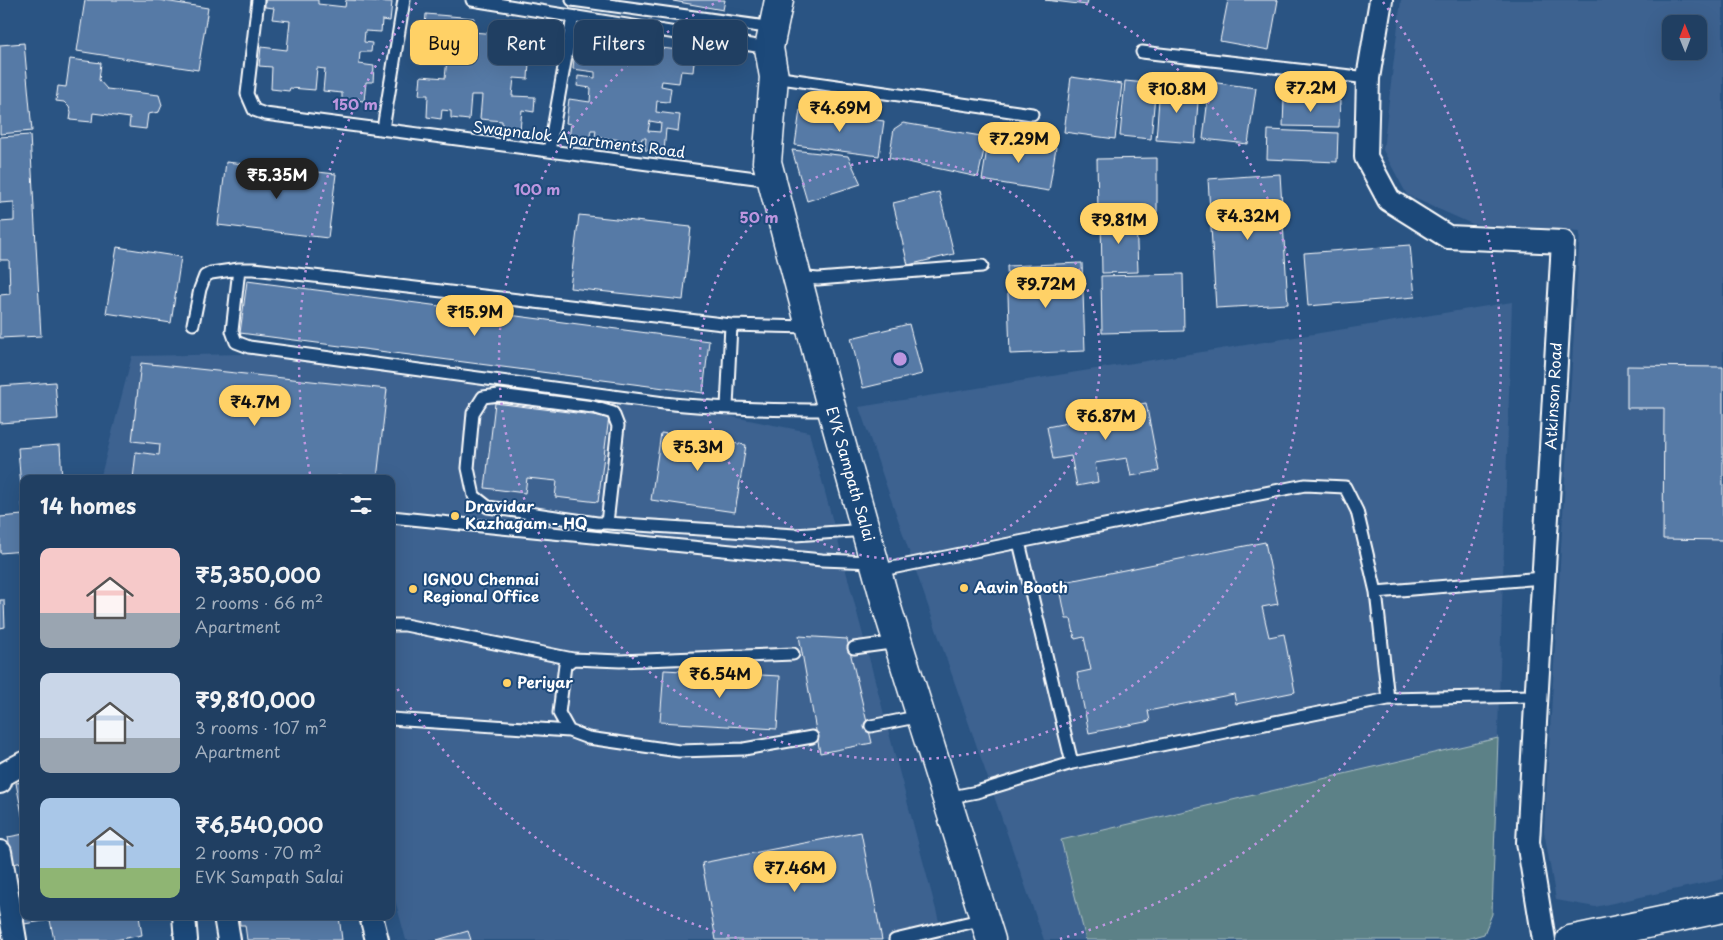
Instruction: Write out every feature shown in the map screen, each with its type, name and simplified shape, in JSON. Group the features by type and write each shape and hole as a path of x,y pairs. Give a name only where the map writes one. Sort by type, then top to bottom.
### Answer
{"street":[{"name":"EVK Sampath Salai","path":"780,0 771,38 774,77 767,162 771,180 832,410 876,566 987,929"},
{"name":"Atkinson Road","path":"1381,0 1368,78 1366,157 1389,200 1448,238 1563,242 1528,842 1544,940"},
{"path":"0,782 2,775 20,765"},
{"path":"0,852 15,940"},
{"path":"1570,940 1723,908"},
{"path":"184,920 186,940"},
{"path":"226,920 229,940"},
{"path":"372,920 377,940"}],"lane":[{"name":"Swapnalok Apartments Road","path":"258,0 247,94 254,110 265,114 771,180"},
{"path":"382,129 404,0"},
{"path":"472,0 574,16 771,38"},
{"path":"572,0 771,38"},
{"path":"549,151 574,16"},
{"path":"1142,52 1368,78"},
{"path":"774,77 1032,114"},
{"path":"798,277 818,279 982,266"},
{"path":"194,324 200,289 205,276 211,273 254,268 731,325 811,328"},
{"path":"239,269 232,330 236,342 249,347 664,403 832,410"},
{"path":"727,407 731,325"},
{"path":"607,523 618,426 612,412 593,407 499,394 483,398 474,413 468,468 474,496 488,507 607,523 794,535 866,530"},
{"path":"395,517 876,566 1019,542 1306,485 1345,488 1357,511 1376,592 1388,700"},
{"path":"1019,542 1072,764"},
{"path":"1376,592 1543,578"},
{"path":"395,625 405,625 573,659 620,661 793,654"},
{"path":"854,648 898,642"},
{"path":"569,731 559,713 565,665 573,659"},
{"path":"946,798 977,792 1072,764 1388,700 1537,696"},
{"path":"871,726 921,716"},
{"path":"395,719 569,731 588,738 679,751 744,749 812,737"},
{"path":"895,940 987,929"}],"shaded area":[{"path":"1401,0 1723,0 1723,879 1595,907 1556,900 1544,831 1580,231 1472,224 1407,195 1383,150"},
{"path":"1512,302 1492,914 1484,934 1463,940 1044,940 859,407"},
{"path":"297,353 664,403 809,432 944,940 406,940 395,900 395,475 101,475 132,356"}],"green space":[{"path":"1498,738 1492,914 1484,934 1463,940 1086,940 1061,840"}],"building":[{"path":"85,0 158,0 208,8 198,70 77,51"},
{"path":"265,0 318,0 318,4 345,7 346,0 392,2 390,21 382,20 381,32 365,31 364,42 372,43 371,52 360,52 359,64 374,66 373,82 366,82 364,101 342,99 342,93 323,91 325,69 317,68 315,90 290,88 289,91 271,89 272,67 259,66 261,47 287,50 290,21 272,19 274,8 265,7"},
{"path":"673,0 725,0 723,10"},
{"path":"1045,0 1088,0 1087,5"},
{"path":"1228,0 1278,0 1269,50 1220,41"},
{"path":"426,14 474,18 474,20 426,20"},
{"path":"478,32 488,33 488,65 529,65 528,79 514,78 512,96 535,97 534,112 522,110 520,130 502,129 502,121 480,119 482,95 471,95 469,120 451,118 451,111 442,110 441,119 427,117 428,95 419,95 421,76 445,78 446,65 478,65"},
{"path":"24,43 32,131 0,134 0,45"},
{"path":"663,48 673,49 673,65 694,65 693,72 681,71 679,83 662,81 661,86 671,88 669,102 657,101 656,112 680,115 678,131 666,129 664,152 645,150 646,138 642,138 641,142 595,137 596,130 591,130 589,141 569,138 571,124 566,123 569,99 590,102 591,88 577,86 578,76 595,78 595,72 573,69 574,59 574,65 663,65","holes":["650,121 661,123 660,132 648,131"]},
{"path":"70,59 101,63 99,80 107,89 159,95 162,105 159,112 148,114 146,129 129,127 130,118 93,113 92,122 70,120 71,113 69,107 64,102 56,101 58,86 66,87"},
{"path":"1071,77 1122,84 1115,139 1064,132"},
{"path":"1125,81 1156,84 1151,139 1120,136"},
{"path":"1210,82 1256,88 1248,144 1203,139"},
{"path":"1160,85 1199,88 1195,143 1156,140"},
{"path":"1284,99 1340,101 1339,127 1283,126"},
{"path":"800,110 884,121 879,156 795,145"},
{"path":"903,123 987,137 978,177 889,158 894,129"},
{"path":"1268,130 1338,133 1337,162 1267,159"},
{"path":"30,135 41,336 0,338 0,295 10,294 9,260 0,260 0,222 14,221 14,202 0,203 0,137"},
{"path":"989,136 1056,147 1049,191 982,180"},
{"path":"792,150 848,156 861,184 807,201"},
{"path":"1157,158 1157,212 1098,213 1097,159"},
{"path":"226,162 336,174 328,238 218,225"},
{"path":"1280,174 1288,304 1216,308 1208,179"},
{"path":"939,192 954,254 908,265 893,203"},
{"path":"579,215 691,227 683,300 570,288"},
{"path":"1136,217 1138,272 1102,273 1101,218"},
{"path":"1410,245 1415,297 1308,306 1304,253"},
{"path":"117,247 181,257 171,323 106,313"},
{"path":"1082,263 1085,351 1010,354 1007,266"},
{"path":"1183,274 1184,331 1102,333 1101,276"},
{"path":"247,281 709,341 703,393 240,333"},
{"path":"909,324 922,374 863,388 851,338"},
{"path":"141,363 387,389 377,475 133,475 136,452 159,455 160,444 132,441"},
{"path":"1627,366 1723,367 1723,540 1663,539 1664,408 1627,408"},
{"path":"55,382 58,419 0,423 0,386"},
{"path":"495,403 609,417 598,502 555,497 557,481 527,478 525,493 485,488"},
{"path":"1146,403 1159,471 1131,476 1127,458 1095,463 1098,482 1077,486 1071,456 1053,459 1047,427 1067,423 1066,417"},
{"path":"661,433 746,445 735,512 651,500"},
{"path":"60,445 62,475 20,475 18,448"},
{"path":"20,515 20,551 0,553 0,517"},
{"path":"1265,542 1278,604 1262,607 1269,637 1284,634 1295,692 1236,704 1234,694 1148,711 1150,721 1089,733 1077,673 1091,670 1084,637 1075,639 1071,619 1066,619 1059,583"},
{"path":"0,600 4,600 5,627 0,628"},
{"path":"799,636 847,639 872,743 820,753"},
{"path":"664,670 780,676 777,729 660,722"},
{"path":"20,782 20,804 16,783"},
{"path":"861,832 882,940 716,940 702,863"},
{"path":"20,835 20,863 13,864 8,837"},
{"path":"23,920 50,920 24,924"},
{"path":"50,920 140,920 142,935 115,940 54,940"},
{"path":"239,920 340,920 342,940 247,940 245,925 240,925"},
{"path":"468,931 471,940 437,940"}],"place":[{"name":"Dravidar Kazhagam - HQ","path":"455,516"},
{"name":"Aavin Booth","path":"964,588"},
{"name":"IGNOU Chennai Regional Office","path":"413,589"},
{"name":"Periyar","path":"507,683"}]}
